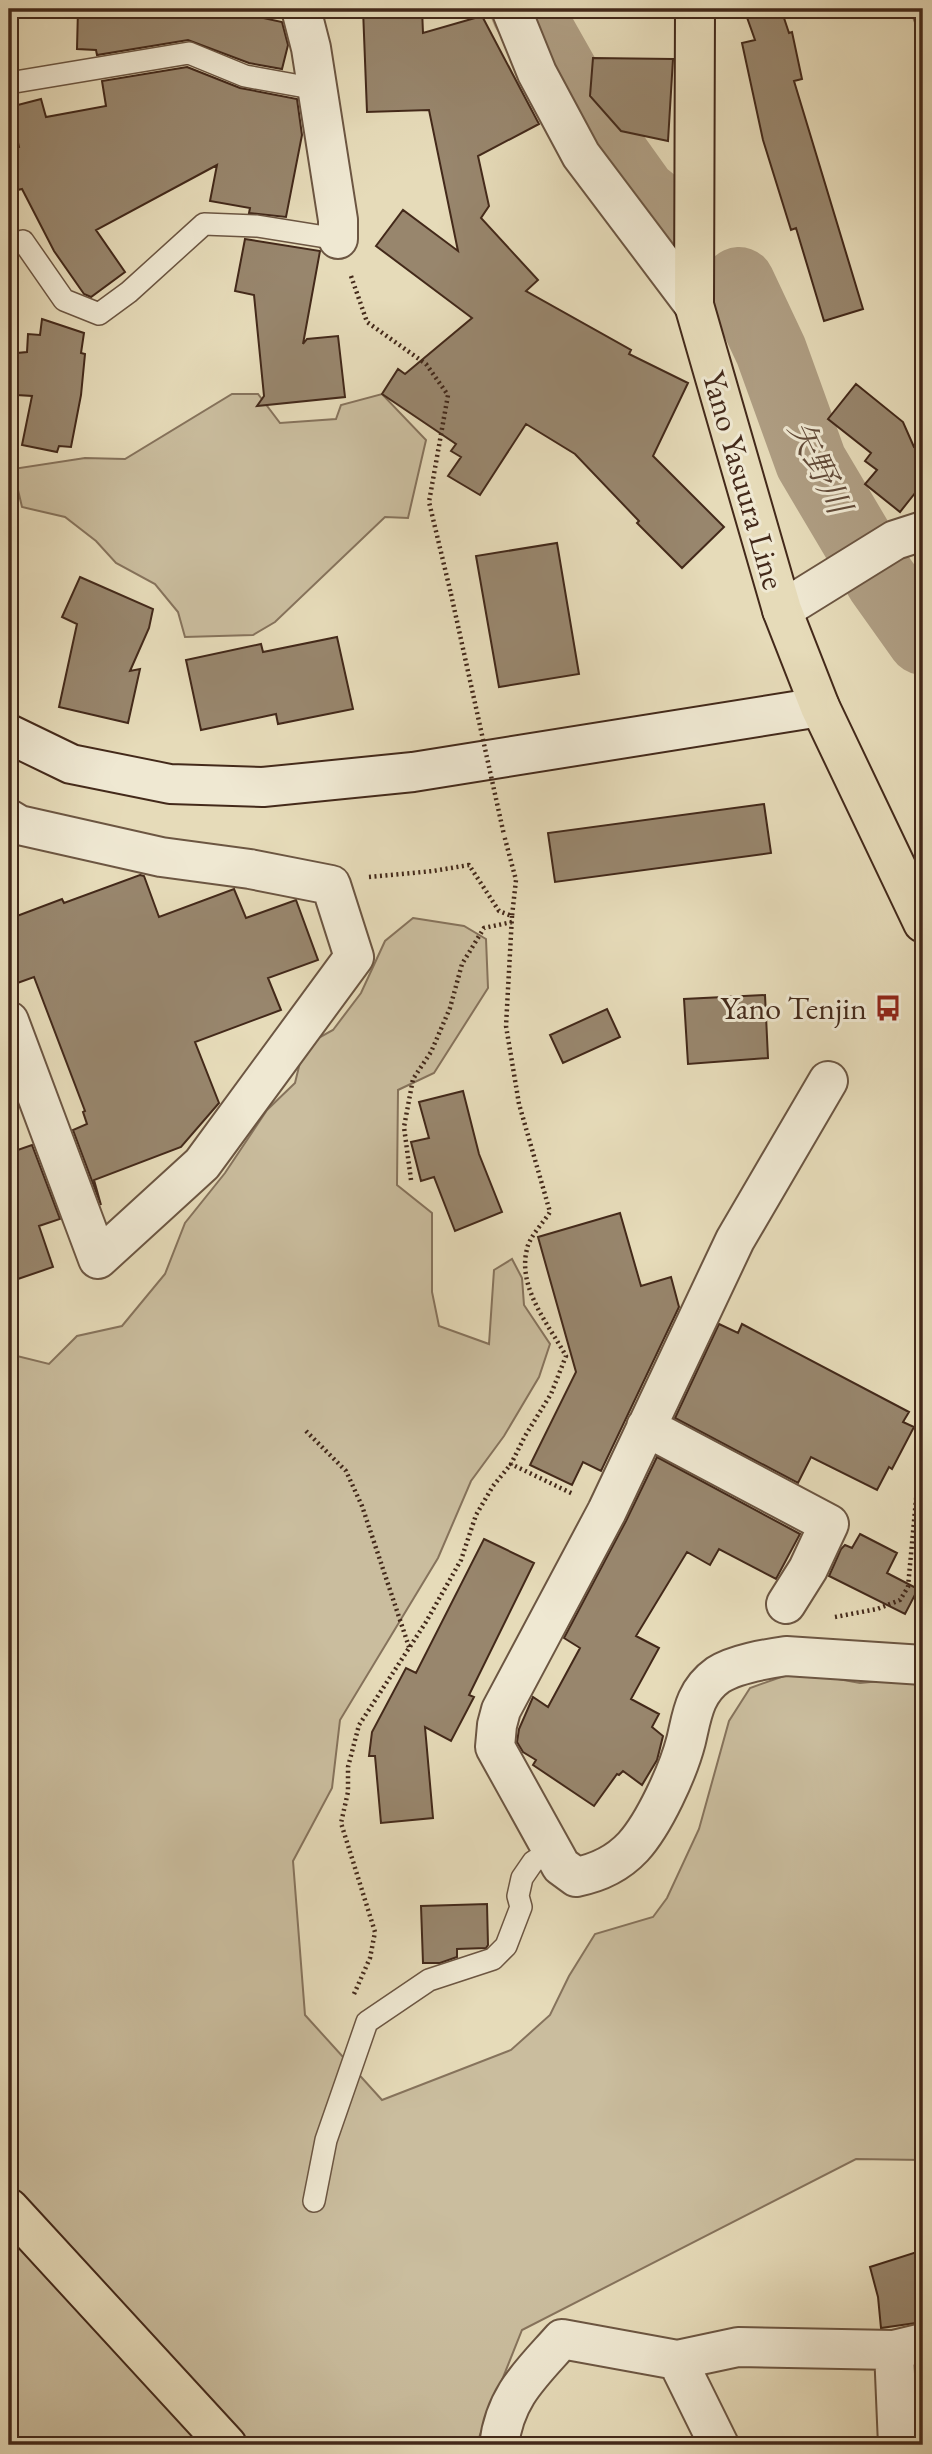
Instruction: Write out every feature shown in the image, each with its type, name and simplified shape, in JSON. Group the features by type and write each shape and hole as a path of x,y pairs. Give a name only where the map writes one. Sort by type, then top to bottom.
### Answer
{"main road":[{"name":"Yano Yasuura Line","path":"695,9 694,305 782,610 820,707 923,923"},
{"path":"9,2208 227,2445"}],"street":[{"path":"298,9 311,48 338,220 338,239"},
{"path":"510,9 537,73 582,155 694,305"},
{"path":"782,610 838,574 909,536"},
{"path":"9,734 71,764 83,767 170,784 263,787 413,772 820,707"},
{"path":"9,819 19,825 161,857 250,869 331,885 354,957 202,1164 98,1259 9,1021"},
{"path":"828,1081 735,1240 607,1511 502,1710 497,1725 495,1747 561,1866 576,1877 612,1864 633,1847 667,1789 685,1743 691,1713 701,1694 719,1675 764,1659 786,1656 923,1665"},
{"path":"646,1427 829,1524 808,1569 786,1604"},
{"path":"499,2445 502,2421 519,2388 562,2339 677,2360 738,2347 909,2346 898,2445"},
{"path":"677,2360 719,2445"}],"lane":[{"path":"9,82 189,53 244,76 317,89"},
{"path":"23,242 64,300 99,314 129,292 204,224 257,226 338,239"},
{"path":"314,2201 326,2140 367,2022 429,1980 493,1959 506,1946 521,1907 518,1896 522,1878 533,1862 552,1850"}],"path":[{"path":"338,239 367,322 426,364 448,395 429,502 516,880 506,1026 519,1104 550,1212 527,1248 526,1272 533,1302 566,1356 551,1394 511,1464 493,1486 476,1515 461,1560 359,1725 348,1767 348,1792 341,1823 375,1932 370,1958 354,1989 352,2011 367,2022"},
{"path":"331,885 373,876 433,872 469,865 499,911 512,919"},
{"path":"411,1181 404,1128 412,1079 430,1052 450,1008 462,964 484,928 512,919"},
{"path":"306,1431 346,1471 362,1506 409,1648"},
{"path":"511,1464 607,1511"},
{"path":"827,1620 853,1612 877,1609 900,1600 908,1587 918,1504 919,1467"}],"shaded area":[{"path":"910,9 923,9 923,44"},
{"path":"232,394 258,394 280,423 336,419 341,405 382,394 426,440 408,518 385,517 275,622 253,635 185,637 178,612 155,584 116,563 96,541 65,517 22,507 13,469 85,458 125,459"},
{"path":"413,918 464,926 486,939 488,988 434,1073 398,1090 397,1185 432,1213 432,1292 439,1326 489,1344 494,1270 512,1259 522,1278 524,1305 550,1344 539,1377 504,1436 471,1481 438,1558 340,1720 332,1788 293,1861 305,2015 382,2100 511,2050 550,2015 569,1976 595,1934 653,1917 667,1898 699,1829 729,1721 750,1688 784,1676 816,1675 860,1683 902,1679 923,1688 923,2160 856,2159 522,2330 476,2445 9,2445 9,1354 49,1364 77,1336 122,1326 165,1274 185,1223 225,1173 267,1110 295,1083 304,1046 333,1030 361,993 385,941"}],"building":[{"path":"78,9 222,9 282,22 288,45 282,69 249,63 188,40 97,55 96,50 77,49"},
{"path":"363,9 422,9 423,33 482,16 539,124 478,156 489,206 481,218 538,280 526,291 631,350 629,354 688,383 653,456 724,527 682,568 575,454 526,424 480,495 448,476 461,457 451,451 456,444 382,394 398,369 405,374 472,318 376,246 403,210 458,251 429,110 367,112"},
{"path":"744,9 781,9 789,33 792,32 802,79 794,81 863,309 824,321 796,228 791,230 763,140 742,43 755,40"},
{"path":"593,58 673,59 668,141 621,131 590,96"},
{"path":"187,67 240,88 297,99 302,135 286,217 249,213 250,208 210,201 217,165 96,230 125,272 91,297 84,294 54,251 22,189 9,192 9,149 19,147 10,107 41,99 46,117 106,106 102,81"},
{"path":"245,239 320,251 303,344 307,339 338,336 345,397 257,406 264,396 254,295 235,291"},
{"path":"42,319 84,333 81,395 71,447 59,446 57,452 22,445 32,396 17,395 17,391 9,389 9,374 17,353 27,352 28,334 40,335"},
{"path":"856,384 903,422 914,447 923,454 923,483 900,512 865,484 877,470 865,461 871,453 828,419"},
{"path":"557,543 579,674 499,687 476,556"},
{"path":"80,577 153,609 149,628 130,671 140,669 128,723 59,707 77,624 62,617"},
{"path":"337,637 353,709 278,724 276,714 201,730 186,660 261,644 263,652"},
{"path":"764,804 771,853 555,882 548,833"},
{"path":"140,875 144,876 159,917 234,889 246,918 296,900 318,960 268,978 281,1010 195,1042 219,1103 181,1147 94,1180 101,1205 73,1130 87,1124 83,1112 85,1111 34,977 9,986 9,919 62,899 64,903"},
{"path":"765,995 768,1058 688,1064 684,999"},
{"path":"607,1009 620,1037 563,1063 550,1035"},
{"path":"463,1091 479,1154 502,1212 455,1231 434,1177 421,1181 411,1142 429,1138 419,1102"},
{"path":"32,1145 60,1219 39,1226 53,1267 9,1282 9,1153"},
{"path":"620,1213 641,1286 671,1277 679,1307 601,1471 583,1462 572,1485 530,1465 576,1372 538,1237"},
{"path":"719,1324 738,1333 742,1324 909,1412 903,1422 914,1427 892,1469 889,1467 877,1490 811,1457 798,1483 675,1418"},
{"path":"657,1457 800,1534 776,1579 719,1549 710,1565 687,1552 636,1636 659,1648 631,1699 659,1714 652,1727 663,1736 657,1760 642,1785 623,1771 617,1774 594,1806 533,1765 536,1760 523,1752 517,1742 519,1729 533,1697 548,1707 580,1648 564,1638"},
{"path":"860,1534 897,1553 887,1573 918,1589 905,1614 829,1576 841,1549 845,1545 852,1548"},
{"path":"484,1539 534,1563 469,1695 474,1697 451,1741 425,1727 433,1818 381,1823 375,1756 369,1756 372,1732 406,1668 416,1673"},
{"path":"487,1904 486,1948 457,1949 457,1957 440,1963 423,1963 421,1906"},
{"path":"923,2250 923,2322 881,2328 878,2297 870,2267"}],"waterway":[{"name":"矢野川","path":"526,9 591,124 641,194 672,219"},
{"name":"矢野川","path":"739,283 771,351 811,462 881,580 923,639"}],"place":[{"name":"Yano Tenjin","path":"888,1008"}]}
